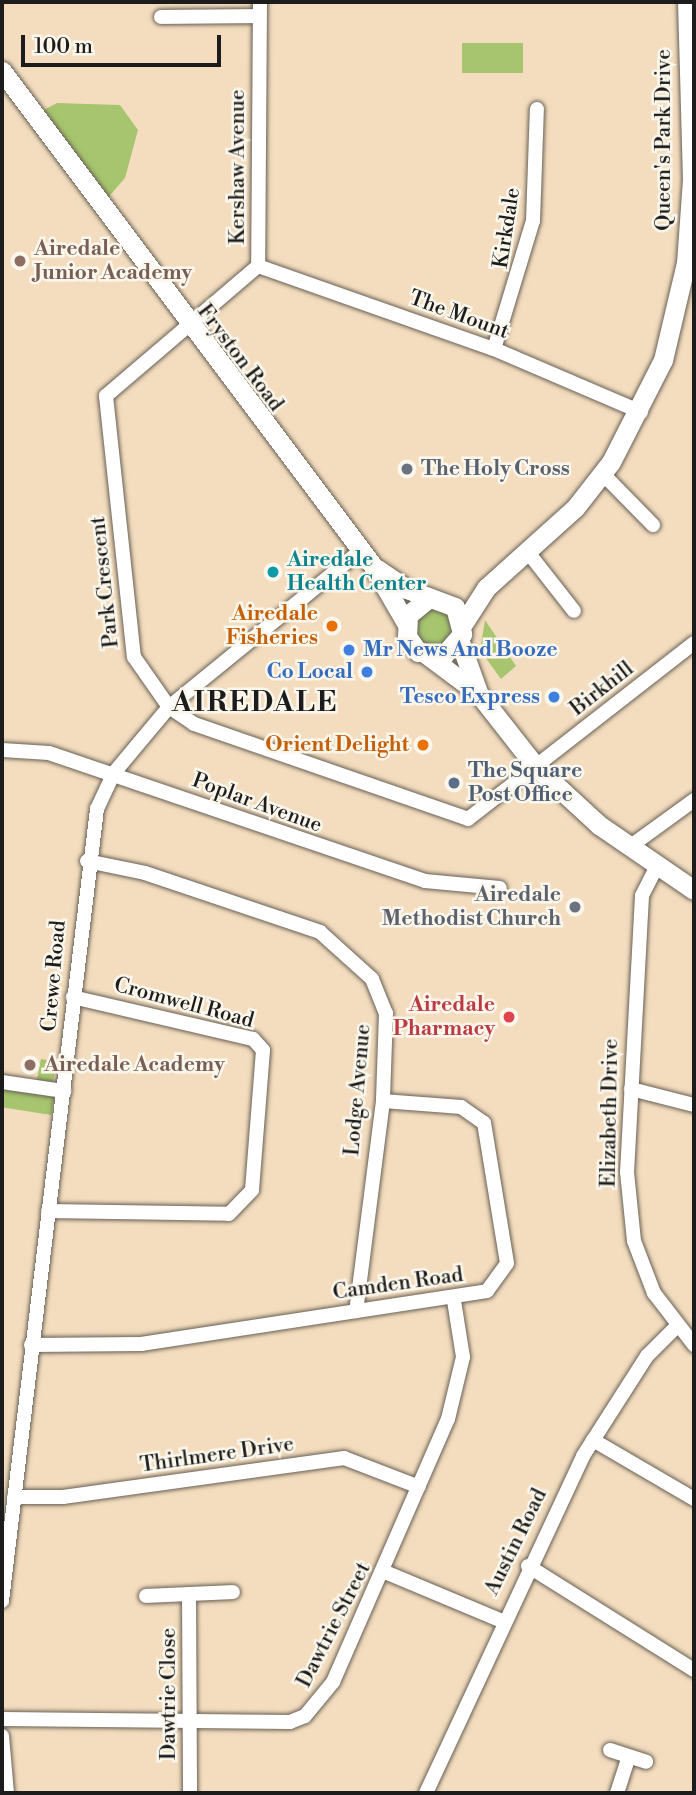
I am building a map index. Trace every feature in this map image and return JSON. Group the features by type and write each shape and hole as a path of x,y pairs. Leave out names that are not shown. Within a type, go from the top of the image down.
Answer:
{"street":[{"name":"Queen's Park Drive","path":"461,633 486,588 527,551 602,473 641,412 673,331 693,180 687,2"},
{"name":"Kershaw Avenue","path":"162,18 259,9 258,266 188,327"},
{"name":"Fryston Road","path":"2,71 188,327 373,566 405,623 411,645 478,694 536,767 628,848 694,890"},
{"name":"Kirkdale","path":"494,349 533,221 537,109"},
{"name":"The Mount","path":"258,266 494,349 641,412"},
{"name":"Park Crescent","path":"188,327 106,396 134,657 169,707 194,724 468,819 536,767"},
{"path":"602,473 653,525"},
{"name":"Crewe Road","path":"2,1601 31,1345 64,1091 87,861 97,809 113,774 169,707 360,551"},
{"path":"527,551 573,611"},
{"name":"Fryston Road","path":"373,566 438,600 461,633 478,694"},
{"name":"Queen's Park Drive","path":"438,600 486,588"},
{"path":"405,623 414,607 438,600"},
{"path":"427,655 444,654 461,633"},
{"name":"Birkhill","path":"536,767 694,643"},
{"name":"Poplar Avenue","path":"2,750 49,753 425,881 499,888"},
{"path":"628,848 694,800"},
{"name":"Lodge Avenue","path":"87,861 145,873 320,932 349,953 372,979 386,1013 383,1101 356,1311"},
{"name":"Elizabeth Drive","path":"656,868 642,896 626,1172 634,1241 675,1328 694,1345"},
{"name":"Cromwell Road","path":"48,1211 229,1214 252,1190 266,1067 263,1050 253,1039 73,997"},
{"path":"2,1082 64,1091"},
{"path":"631,1088 694,1105"},
{"name":"Camden Road","path":"31,1345 141,1344 356,1311 454,1301 487,1291 507,1263 484,1123 461,1107 383,1101"},
{"name":"Dawtrie Street","path":"2,1719 192,1722 305,1716 333,1682 385,1572 459,1385 463,1357 454,1301"},
{"name":"Austin Road","path":"426,1793 527,1566 593,1440 647,1356 675,1328"},
{"path":"593,1440 694,1499"},
{"name":"Thirlmere Drive","path":"14,1497 63,1497 344,1458 419,1488"},
{"path":"527,1566 694,1670"},
{"path":"385,1572 502,1622"},
{"path":"146,1596 233,1592"},
{"name":"Dawtrie Close","path":"189,1594 192,1722 190,1793"},
{"path":"2,1736 7,1793"},
{"path":"610,1750 646,1762"},
{"path":"617,1793 629,1757"}],"green space":[{"path":"462,43 523,43 523,73 462,73"},
{"path":"57,103 120,105 138,130 125,178 105,201 40,112"},
{"path":"434,607 447,613 453,626 447,639 434,645 421,639 415,626 421,613"},
{"path":"485,620 516,666 501,679 480,650"},
{"path":"41,1059 57,1062 53,1084 37,1081"},
{"path":"2,1087 54,1095 51,1115 2,1107"}],"place":[{"name":"Airedale Junior Academy","path":"20,261"},
{"name":"The Holy Cross","path":"407,469"},
{"name":"Airedale Health Center","path":"273,572"},
{"name":"Airedale Fisheries","path":"332,626"},
{"name":"Mr News And Booze","path":"349,650"},
{"name":"Co Local","path":"367,672"},
{"name":"Tesco Express","path":"554,697"},
{"name":"Orient Delight","path":"423,745"},
{"name":"The Square Post Office","path":"454,783"},
{"name":"Airedale Methodist Church","path":"575,907"},
{"name":"Airedale Pharmacy","path":"509,1017"},
{"name":"Airedale Academy","path":"30,1065"}],"district":[{"name":"AIREDALE","path":"255,703"}]}
